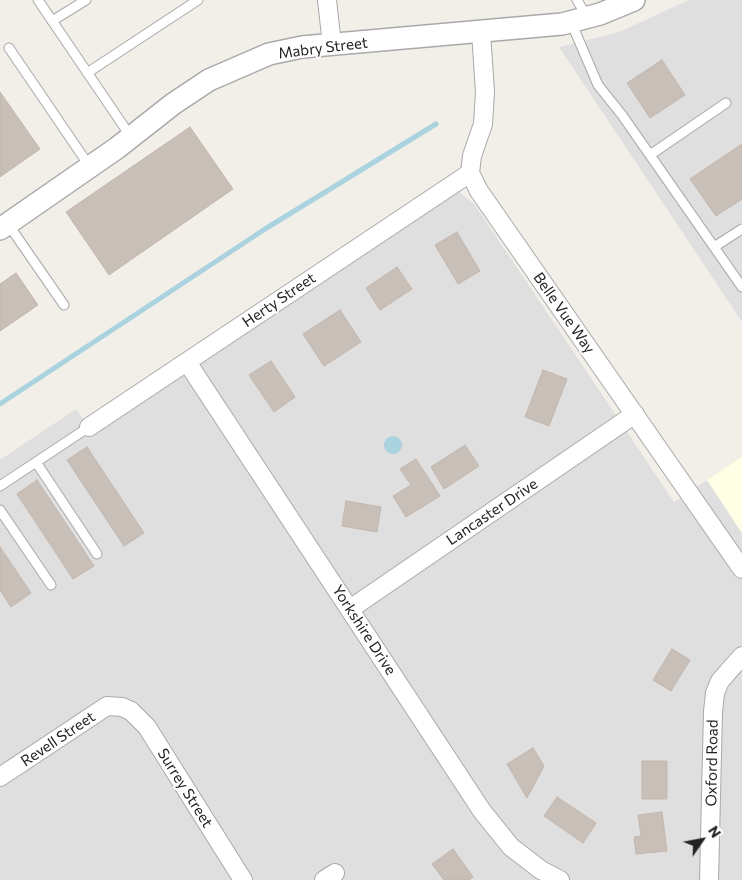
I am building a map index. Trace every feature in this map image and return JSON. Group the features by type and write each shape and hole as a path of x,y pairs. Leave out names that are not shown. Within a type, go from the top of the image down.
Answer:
{"street":[{"path":"326,0 332,45"},
{"name":"Mabry Street","path":"4,226 90,167 173,104 209,80 269,54 302,47 526,29 579,13 634,0"},
{"path":"470,174 472,156 483,124 486,92 481,32"},
{"name":"Herty Street","path":"89,427 470,174"},
{"name":"Belle Vue Way","path":"470,174 479,191 742,569"},
{"name":"Yorkshire Drive","path":"187,362 500,836 524,858 560,880"},
{"name":"Lancaster Drive","path":"350,609 635,414"},
{"name":"Oxford Road","path":"709,880 715,693 720,681 742,656"},
{"name":"Revell Street","path":"0,777 107,706 117,706"},
{"name":"Surrey Street","path":"117,706 131,711 147,727 243,880"}],"lane":[{"path":"38,0 131,137"},
{"path":"52,21 86,0"},
{"path":"88,73 198,0"},
{"path":"579,13 598,85 650,155 742,287"},
{"path":"9,48 90,167"},
{"path":"650,155 726,103"},
{"path":"4,226 64,305"},
{"path":"714,247 742,229"},
{"path":"0,486 89,427"},
{"path":"36,462 96,554"},
{"path":"0,510 51,585"}],"shaded area":[{"path":"689,0 742,0 742,322 559,47 619,32"},
{"path":"457,190 475,205 674,502 707,480 742,533 742,880 0,880 0,460 76,409 93,434"},
{"path":"742,457 742,533 707,480"}],"water":[{"path":"393,436 401,441 402,445 397,453 393,454 385,449 384,445 389,437"}],"building":[{"path":"662,60 685,95 650,118 627,83"},
{"path":"0,92 40,149 0,177"},
{"path":"190,127 233,189 109,275 66,212"},
{"path":"742,144 742,199 716,216 690,179"},
{"path":"457,232 480,271 458,284 435,245"},
{"path":"397,267 412,289 380,310 366,288"},
{"path":"16,273 38,305 0,331 0,284"},
{"path":"340,310 361,342 324,366 303,334"},
{"path":"271,361 295,397 274,412 249,375"},
{"path":"543,370 567,379 549,426 525,417"},
{"path":"465,445 479,466 444,489 431,467"},
{"path":"87,447 144,533 124,546 67,460"},
{"path":"416,459 440,496 406,517 393,496 411,485 400,469"},
{"path":"37,480 94,566 73,579 17,494"},
{"path":"346,501 381,507 377,532 342,526"},
{"path":"0,547 31,593 11,607 0,590"},
{"path":"672,649 690,660 671,691 653,680"},
{"path":"533,748 544,766 527,798 507,764"},
{"path":"642,761 667,761 667,799 642,799"},
{"path":"557,797 596,823 583,843 544,816"},
{"path":"662,812 667,851 636,854 634,837 641,836 638,815"},
{"path":"453,849 473,877 469,880 444,880 432,864"}],"waterway":[{"path":"0,404 265,229 436,124"}]}
